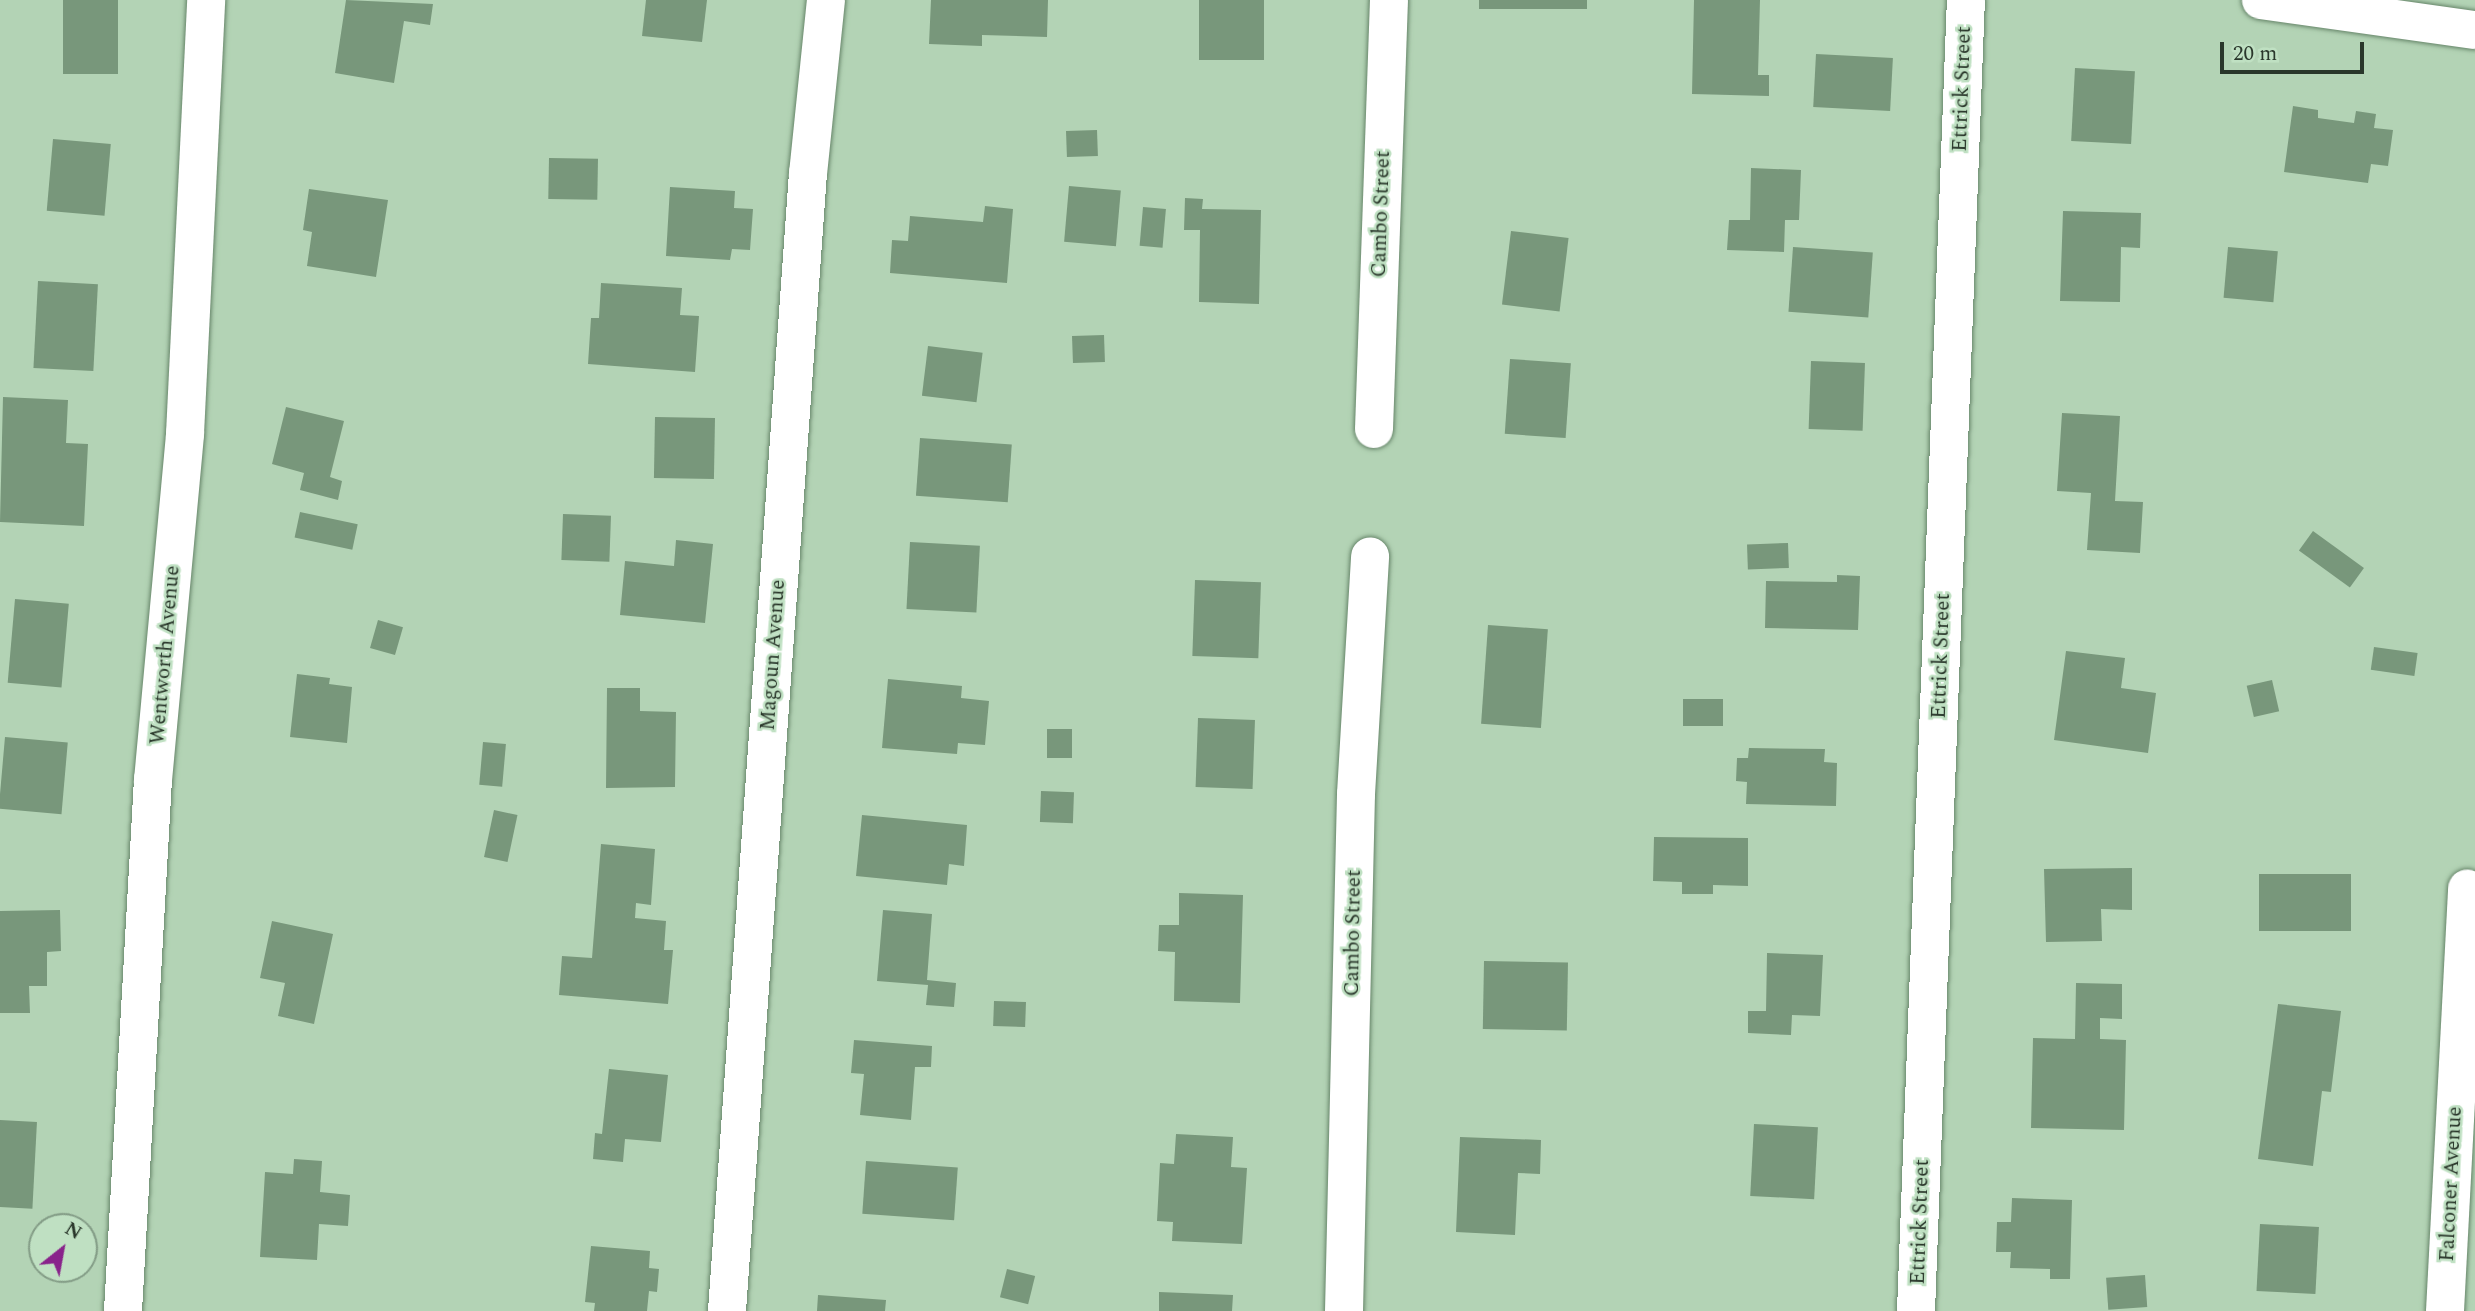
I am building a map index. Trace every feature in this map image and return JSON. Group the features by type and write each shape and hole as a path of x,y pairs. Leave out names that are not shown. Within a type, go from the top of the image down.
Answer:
{"street":[{"name":"Wentworth Avenue","path":"123,1311 153,780 186,434 206,0"},
{"name":"Magoun Avenue","path":"727,1311 808,174 826,0"},
{"name":"Cambo Street","path":"1374,429 1389,0"},
{"name":"Ettrick Street","path":"1916,1311 1966,0"},
{"path":"2261,0 2475,30"},
{"name":"Cambo Street","path":"1344,1311 1356,793 1370,556"},
{"name":"Falconer Avenue","path":"2445,1311 2467,889"}],"building":[{"path":"63,0 118,0 118,74 63,74"},
{"path":"346,0 433,4 430,25 404,21 394,83 335,73"},
{"path":"646,0 707,0 702,42 642,36"},
{"path":"931,0 1048,0 1047,37 982,35 982,46 929,44"},
{"path":"1199,0 1264,0 1264,60 1199,60"},
{"path":"1479,0 1587,0 1587,9 1479,9"},
{"path":"1694,0 1760,0 1758,75 1769,75 1769,96 1692,94"},
{"path":"1816,54 1893,58 1890,111 1813,107"},
{"path":"2075,68 2135,71 2131,144 2071,141"},
{"path":"2293,106 2318,110 2318,118 2354,123 2356,111 2376,114 2374,128 2393,130 2388,166 2371,164 2368,183 2284,172"},
{"path":"1097,130 1098,156 1067,157 1066,131"},
{"path":"53,139 111,144 105,216 47,211"},
{"path":"549,158 598,159 597,200 548,199"},
{"path":"1751,168 1801,170 1799,220 1785,220 1784,252 1727,250 1729,220 1750,220"},
{"path":"1069,186 1121,191 1116,246 1064,242"},
{"path":"670,187 735,191 734,208 753,209 750,250 732,249 730,260 666,256"},
{"path":"309,189 388,200 376,277 307,266 312,232 303,230"},
{"path":"1185,198 1203,199 1202,209 1261,210 1259,304 1199,302 1200,230 1184,230"},
{"path":"985,206 1013,209 1007,283 890,273 892,240 908,241 910,216 983,222"},
{"path":"1143,207 1166,209 1163,248 1140,246"},
{"path":"2063,211 2141,213 2140,248 2121,247 2120,302 2060,301"},
{"path":"1511,231 1569,238 1560,312 1502,304"},
{"path":"1793,247 1873,253 1868,317 1788,312"},
{"path":"2228,247 2278,251 2273,302 2224,298"},
{"path":"38,281 98,284 93,371 33,368"},
{"path":"601,283 682,288 680,315 699,316 695,372 588,364 591,318 599,318"},
{"path":"1104,335 1105,362 1073,363 1072,336"},
{"path":"928,346 983,353 976,402 922,396"},
{"path":"1510,359 1571,363 1566,438 1505,434"},
{"path":"1811,361 1865,363 1863,431 1809,429"},
{"path":"3,397 68,400 66,443 88,444 84,526 0,522"},
{"path":"286,407 344,421 330,477 342,481 338,500 300,490 304,473 272,464"},
{"path":"2062,413 2120,416 2115,501 2143,502 2140,553 2087,550 2091,493 2057,491"},
{"path":"655,417 715,418 714,479 654,478"},
{"path":"920,438 1012,444 1008,502 916,496"},
{"path":"300,512 358,524 352,550 295,537"},
{"path":"563,514 611,516 609,562 561,560"},
{"path":"2313,531 2364,568 2350,587 2299,550"},
{"path":"676,540 713,544 705,623 620,615 625,561 674,566"},
{"path":"910,542 980,546 976,613 906,609"},
{"path":"1788,543 1789,568 1748,569 1747,544"},
{"path":"1837,575 1860,576 1858,630 1765,628 1766,581 1837,582"},
{"path":"1195,580 1261,582 1258,658 1192,656"},
{"path":"15,599 69,604 61,687 8,683"},
{"path":"378,620 403,627 395,655 370,648"},
{"path":"1488,625 1548,629 1541,728 1481,724"},
{"path":"2374,647 2418,653 2414,676 2371,670"},
{"path":"2066,651 2125,658 2121,688 2156,693 2148,753 2054,740"},
{"path":"297,674 330,678 329,684 352,687 347,743 290,737"},
{"path":"888,679 962,686 961,698 989,701 985,745 958,743 957,754 882,748"},
{"path":"2272,680 2279,711 2254,717 2247,686"},
{"path":"607,688 640,688 640,711 676,712 675,787 606,788"},
{"path":"1683,699 1723,699 1723,726 1683,726"},
{"path":"1198,718 1255,720 1253,789 1196,787"},
{"path":"1047,729 1072,729 1072,758 1047,758"},
{"path":"5,737 68,742 61,814 0,809"},
{"path":"483,742 506,744 502,787 479,785"},
{"path":"1749,748 1825,749 1824,762 1837,763 1836,806 1746,804 1747,782 1736,781 1737,758 1748,758"},
{"path":"1041,791 1074,792 1073,823 1040,822"},
{"path":"494,810 517,815 507,862 484,857"},
{"path":"862,815 967,825 964,866 949,864 947,885 856,876"},
{"path":"1654,837 1748,838 1748,886 1713,885 1713,894 1682,894 1682,882 1653,881"},
{"path":"601,844 655,849 651,905 636,903 635,918 666,921 664,950 673,950 668,1004 559,995 562,956 592,958"},
{"path":"2132,868 2132,910 2101,909 2102,941 2046,942 2044,869"},
{"path":"2259,874 2351,874 2351,931 2259,931"},
{"path":"1179,893 1243,895 1240,1003 1174,1001 1175,952 1158,951 1159,925 1179,925"},
{"path":"60,910 61,951 47,952 47,986 29,986 30,1013 0,1013 0,911"},
{"path":"883,910 932,914 927,980 956,983 954,1007 926,1005 928,985 877,981"},
{"path":"272,921 333,934 314,1024 278,1016 285,983 260,978"},
{"path":"1767,953 1823,955 1820,1016 1792,1015 1791,1035 1748,1033 1748,1011 1766,1011"},
{"path":"1484,961 1568,962 1567,1030 1483,1029"},
{"path":"2076,983 2122,984 2122,1019 2100,1018 2100,1039 2126,1040 2124,1130 2031,1128 2033,1038 2075,1039"},
{"path":"994,1001 1026,1002 1025,1027 993,1026"},
{"path":"2278,1004 2341,1011 2331,1092 2322,1091 2313,1166 2258,1159"},
{"path":"854,1040 932,1046 931,1067 915,1067 911,1120 860,1115 864,1074 851,1073"},
{"path":"609,1069 668,1075 661,1142 625,1139 623,1162 593,1159 595,1133 602,1134"},
{"path":"0,1120 37,1122 32,1209 0,1207"},
{"path":"1754,1124 1818,1127 1814,1199 1750,1196"},
{"path":"1176,1134 1233,1137 1231,1167 1247,1168 1242,1244 1172,1241 1173,1222 1157,1221 1160,1163 1174,1164"},
{"path":"1460,1137 1541,1140 1540,1174 1518,1173 1515,1235 1456,1232"},
{"path":"294,1159 322,1161 320,1192 350,1195 348,1226 319,1224 317,1260 260,1257 265,1172 293,1174"},
{"path":"866,1161 958,1167 954,1220 862,1214"},
{"path":"2012,1198 2072,1200 2070,1279 2050,1279 2050,1269 2010,1268 2011,1252 1996,1252 1997,1222 2011,1222"},
{"path":"2260,1224 2319,1227 2315,1294 2256,1291"},
{"path":"591,1246 650,1251 649,1268 659,1269 657,1292 649,1291 647,1311 594,1311 595,1303 585,1302"},
{"path":"1007,1269 1035,1276 1028,1304 1000,1297"},
{"path":"2145,1275 2147,1307 2108,1310 2106,1278"},
{"path":"1159,1292 1233,1295 1232,1311 1159,1311"},
{"path":"818,1295 886,1300 885,1311 817,1311"}]}
